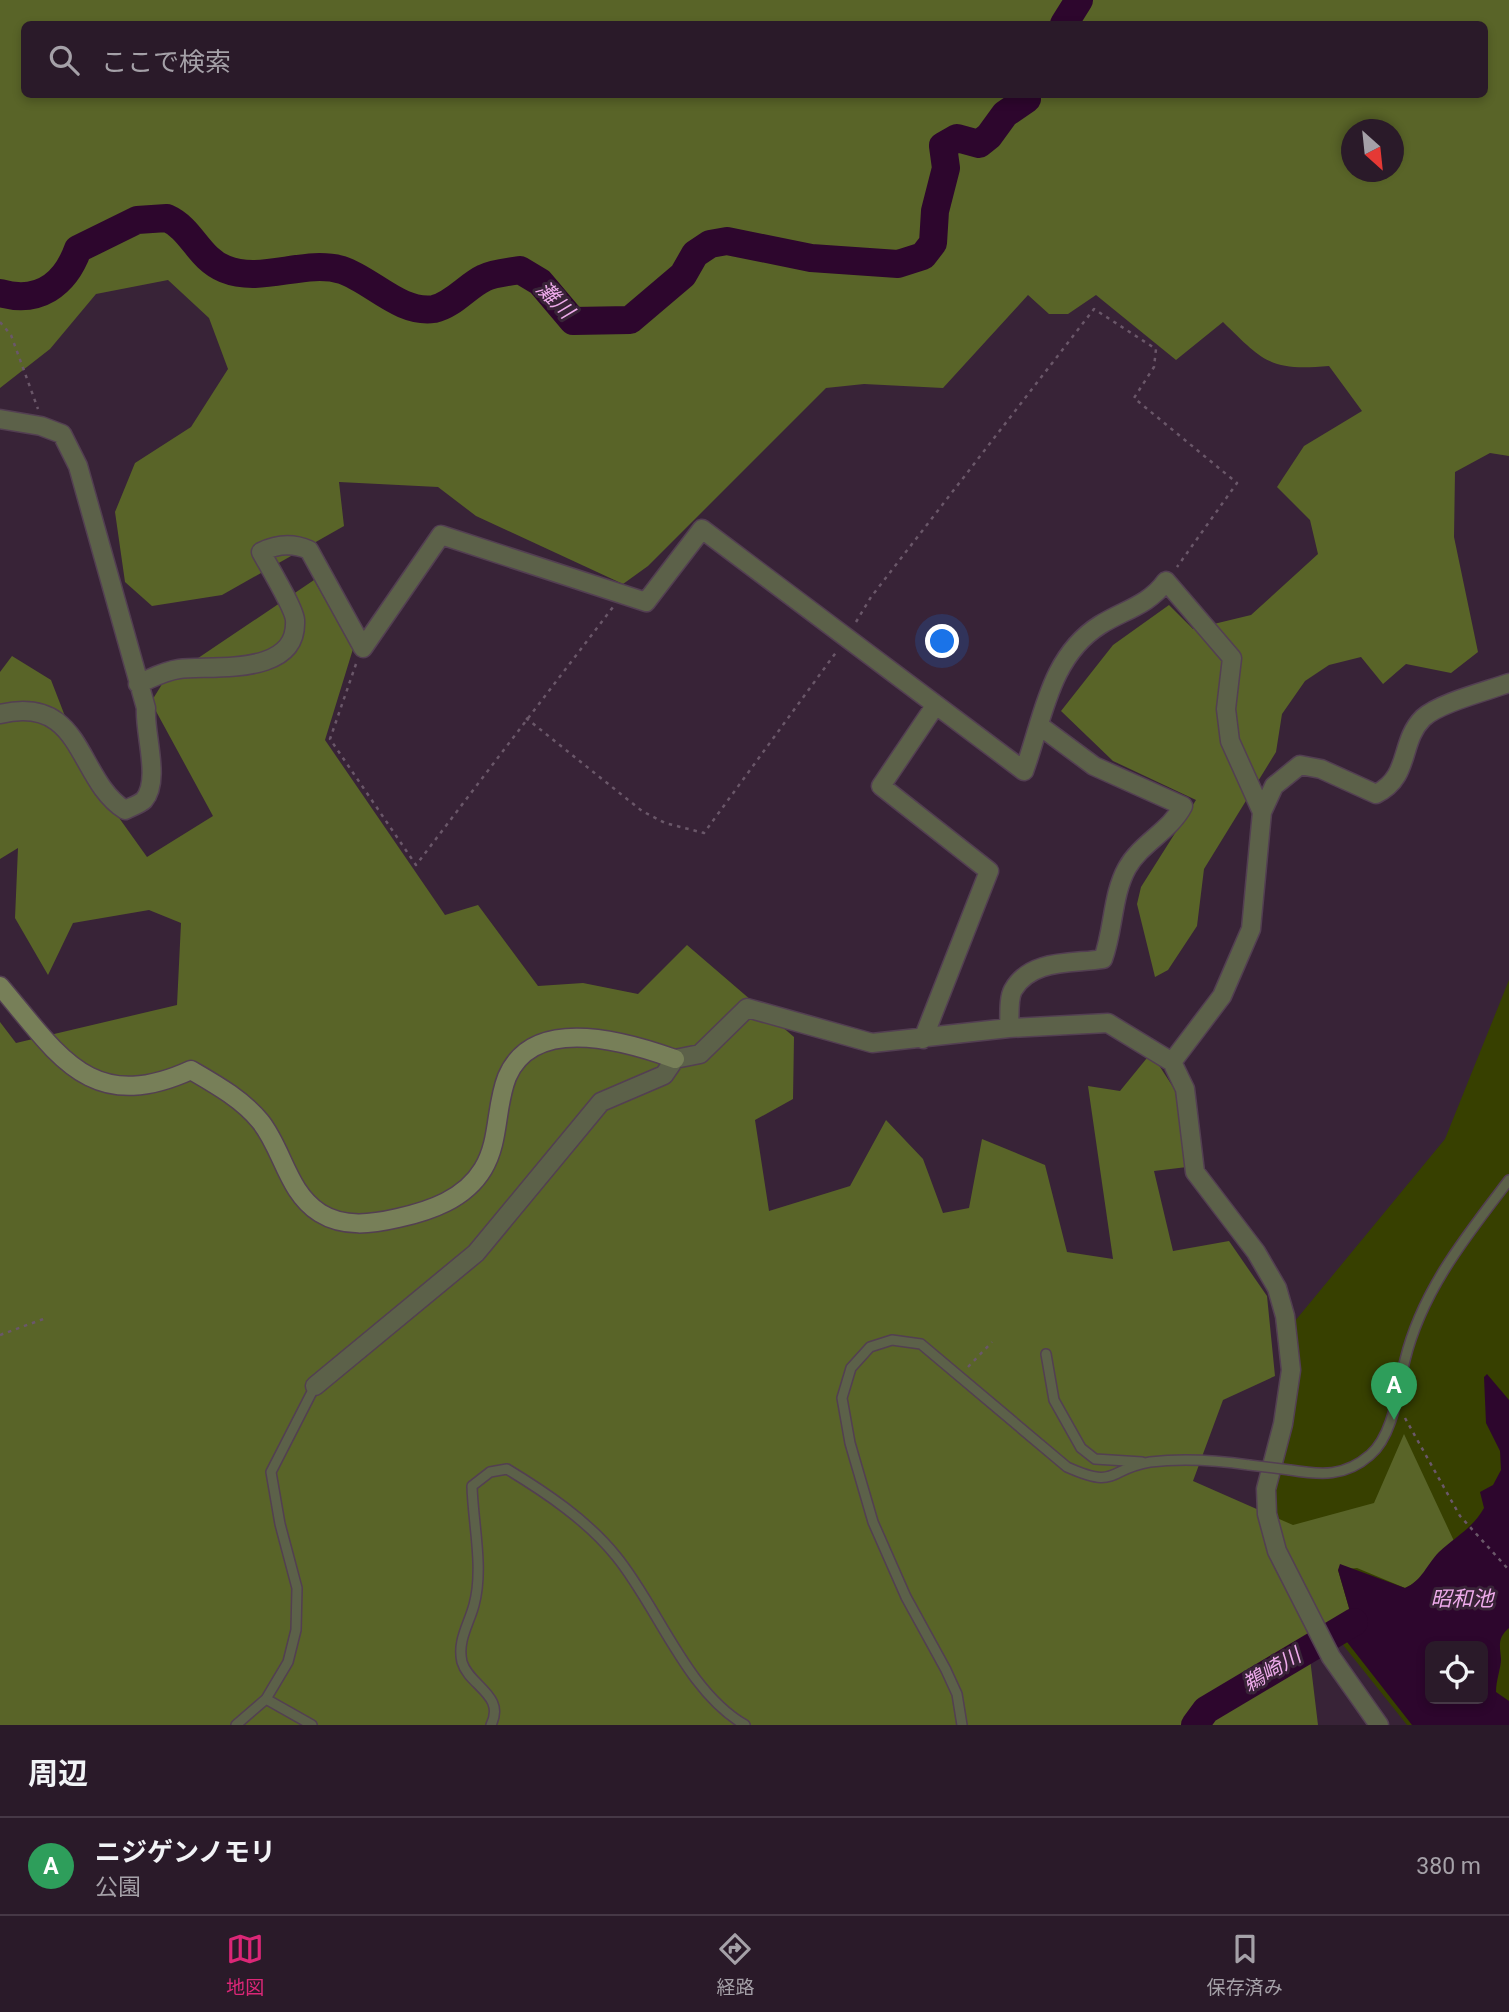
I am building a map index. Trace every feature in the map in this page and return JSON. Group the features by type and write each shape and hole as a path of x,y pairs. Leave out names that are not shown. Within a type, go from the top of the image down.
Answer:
{"street":[{"path":"0,419 41,426 62,433 78,466 146,708 151,785 144,801 125,810 109,800 88,760 71,736 43,712 15,710 0,714"},
{"path":"138,684 180,669 258,665 280,654 292,635 295,619 261,552 274,545 299,546 309,550 363,648 441,534 622,597 646,602 702,529 845,640 1024,771 1040,726 1052,679 1065,660 1098,626 1155,597 1166,581 1232,658 1226,709 1230,741 1262,812"},
{"path":"1172,1062 1222,996 1251,929 1262,812 1274,786 1300,765 1321,769 1376,794 1389,788 1399,773 1410,740 1424,718 1509,683"},
{"path":"923,1039 989,871 881,786 935,706"},
{"path":"1009,1028 1012,991 1024,978 1047,965 1103,958 1109,942 1119,886 1126,869 1135,855 1177,817 1183,806 1094,766 1040,726"},
{"path":"0,986 51,1049 83,1075 110,1084 136,1086 162,1083 191,1070 216,1085 260,1120 301,1195 320,1213 344,1223 379,1221 416,1214 442,1205 465,1191 482,1171 493,1147 508,1076 518,1060 540,1044 561,1038 604,1040 639,1046 675,1059 700,1054 747,1008 873,1043 1009,1028 1108,1023 1172,1062 1185,1089 1195,1172 1256,1252 1277,1287 1285,1316 1291,1370 1283,1424 1266,1489 1267,1514 1277,1551 1314,1627 1331,1657 1379,1725"},
{"path":"315,1386 476,1253 601,1102 664,1075 675,1059"}],"lane":[{"path":"1046,1354 1054,1400 1081,1448 1095,1460 1147,1463 1208,1459 1326,1476 1349,1468 1372,1454 1385,1434 1406,1355 1446,1264 1509,1180"},
{"path":"962,1725 957,1694 906,1597 873,1522 850,1443 842,1398 851,1368 870,1348 892,1340 921,1344 1067,1466 1094,1479 1112,1477 1147,1463"},
{"path":"236,1725 267,1699 288,1662 296,1630 297,1598 271,1472 315,1386"},
{"path":"491,1725 496,1716 493,1700 463,1665 460,1645 475,1603 478,1575 472,1486 489,1472 507,1469 576,1518 615,1554 697,1679 728,1715 744,1725"},
{"path":"267,1699 312,1725"}],"path":[{"path":"526,718 642,811 664,822 705,833 845,640 871,597 1094,309 1156,349 1154,367 1134,398 1237,483 1166,581"},
{"path":"0,322 11,335 25,370 41,426"},
{"path":"363,648 330,738 416,865 526,718 622,597"},
{"path":"0,1335 46,1318"},
{"path":"960,1376 992,1342"},
{"path":"1395,1400 1460,1516 1509,1570"}],"green space":[{"path":"0,0 1509,0 1509,456 1490,453 1455,472 1454,537 1478,652 1451,673 1406,664 1383,684 1361,657 1329,665 1305,681 1282,714 1276,752 1204,869 1197,926 1168,970 1155,977 1137,904 1141,887 1196,800 1113,761 1061,711 1113,645 1169,605 1193,629 1251,615 1318,554 1310,520 1277,487 1304,446 1362,411 1329,366 1293,367 1269,361 1223,322 1176,360 1096,295 1068,314 1049,314 1028,295 943,388 864,384 826,388 648,566 623,584 476,516 438,487 339,482 344,526 222,595 152,606 125,582 115,512 135,463 191,427 228,369 209,318 168,280 96,294 50,349 0,388"},
{"path":"314,580 353,649 325,740 445,915 478,905 538,986 583,983 638,994 687,945 794,1037 793,1099 755,1120 769,1211 850,1186 886,1120 923,1159 943,1213 969,1208 982,1139 1045,1165 1067,1252 1113,1259 1088,1086 1120,1091 1151,1053 1175,1090 1187,1167 1154,1171 1173,1251 1229,1241 1267,1296 1275,1376 1223,1400 1193,1481 1293,1525 1374,1503 1404,1434 1454,1541 1418,1579 1405,1588 1357,1568 1338,1570 1349,1608 1348,1621 1308,1642 1318,1725 0,1725 0,1022 16,1043 177,1005 181,923 149,910 73,923 48,975 15,918 18,848 0,859 0,672 12,656 51,680 87,773 147,857 213,816 151,702 164,681"},
{"path":"1509,980 1509,1725 1407,1725 1316,1611 1267,1514 1290,1327 1445,1139"}],"water":[{"name":"昭和池","path":"1487,1374 1509,1400 1509,1628 1500,1642 1501,1663 1496,1692 1509,1701 1509,1725 1412,1725 1347,1642 1343,1626 1348,1621 1349,1608 1338,1570 1340,1564 1405,1588 1416,1581 1439,1552 1480,1515 1484,1508 1480,1492 1493,1485 1501,1470 1500,1451 1486,1423 1484,1377"}],"waterway":[{"name":"灘川","path":"1066,21 1079,0"},
{"name":"灘川","path":"0,293 26,296 48,289 66,273 78,249 137,220 167,218 183,229 208,258 225,269 239,273 328,267 353,275 410,306 434,309 454,300 488,276 520,270 540,282 573,321 630,320 683,275 695,254 710,244 727,241 811,258 898,264 923,256 933,243 935,211 946,168 943,146 957,138 979,144 989,136 1005,114 1027,98"},
{"name":"鵜崎川","path":"1195,1725 1206,1710 1354,1622"}],"place":[{"name":"ニジゲンノモリ","path":"1394,1420"}]}
